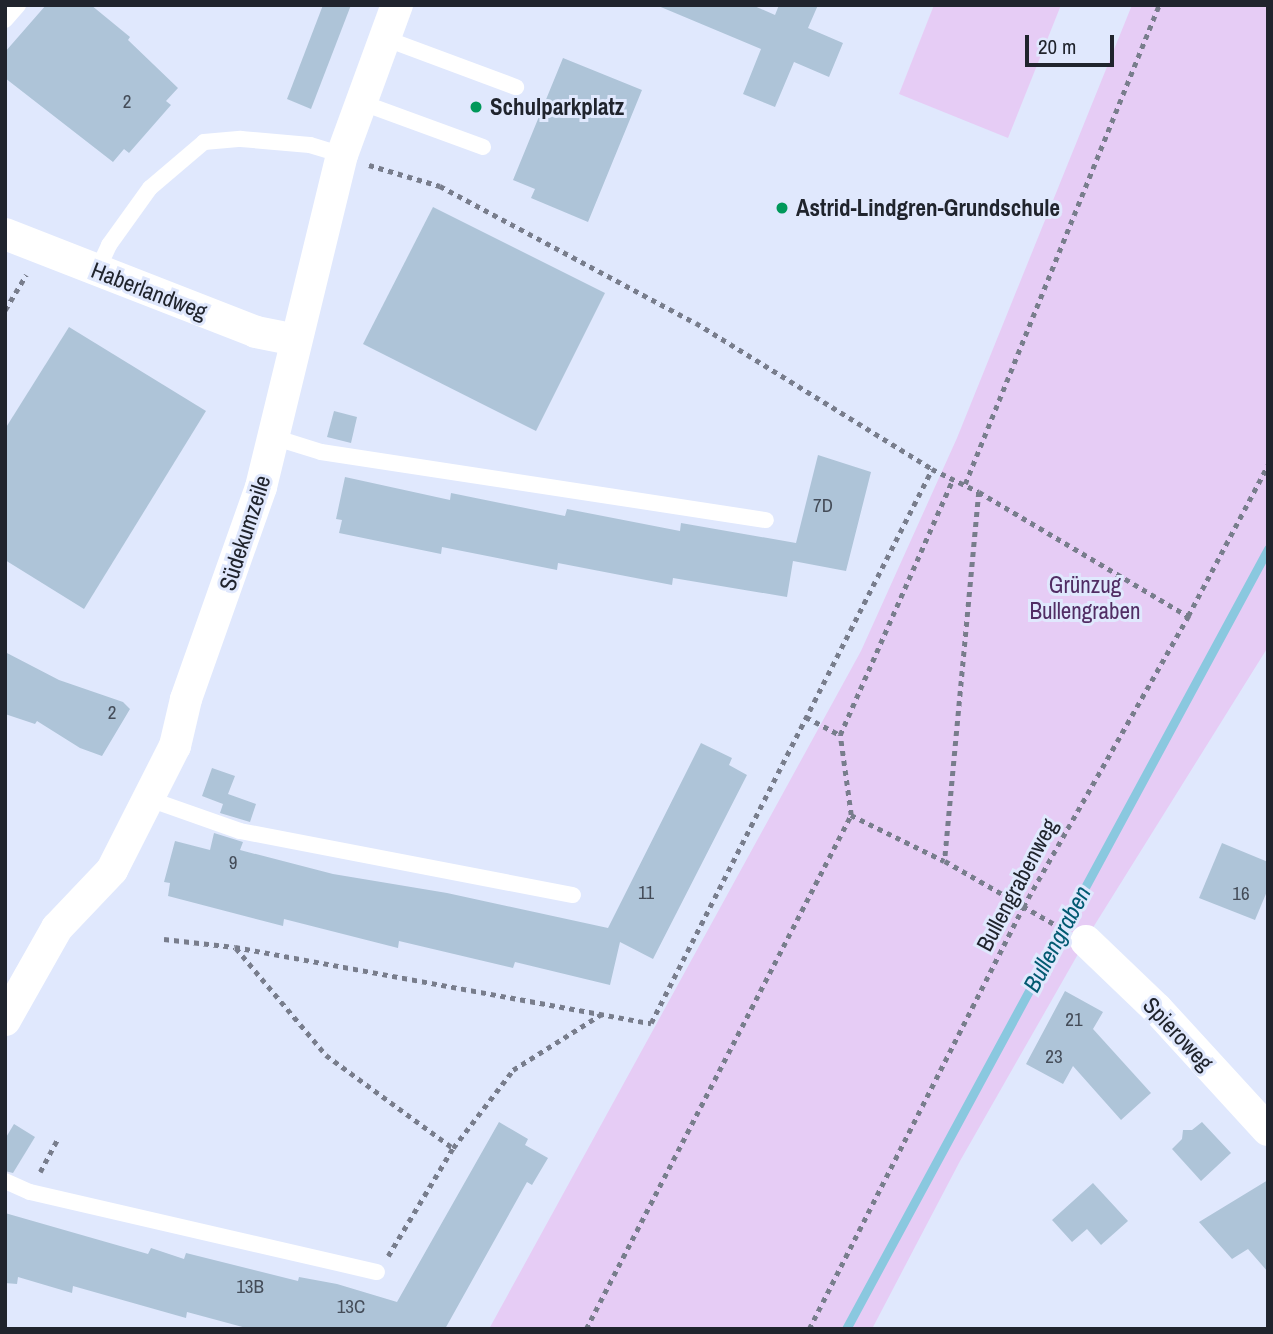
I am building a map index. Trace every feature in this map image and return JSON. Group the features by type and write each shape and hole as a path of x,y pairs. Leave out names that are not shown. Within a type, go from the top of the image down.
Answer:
{"street":[{"name":"Südekumzeile","path":"5,1020 57,928 112,870 175,746 186,699 244,541 274,436 342,155 397,5"},
{"name":"Haberlandweg","path":"5,234 257,332 296,340"},
{"name":"Spieroweg","path":"1086,941 1157,1009 1268,1130"}],"lane":[{"path":"5,20 18,5"},
{"path":"384,38 516,88"},
{"path":"360,103 483,147"},
{"path":"97,271 109,245 150,188 204,142 241,139 310,145 342,155"},
{"path":"274,436 321,452 766,520"},
{"path":"149,799 240,831 573,895"},
{"path":"5,1181 30,1192 377,1272"}],"path":[{"path":"965,484 1159,5"},
{"path":"342,155 453,192 696,323 932,469 979,492 1188,616"},
{"path":"5,310 42,250"},
{"name":"Bullengrabenweg","path":"809,1329 1023,907 1188,616 1268,465"},
{"path":"164,939 235,947 651,1023 932,469"},
{"path":"586,1329 851,815 840,735 953,479"},
{"path":"945,861 979,492"},
{"path":"806,718 840,735"},
{"path":"851,815 945,861 1086,941"},
{"path":"235,947 326,1055 453,1148"},
{"path":"377,1272 453,1148 513,1070 604,1013"},
{"path":"30,1192 58,1138"}],"green space":[{"path":"934,5 1061,5 1008,138 899,94"},
{"name":"Grünzug Bullengraben","path":"1132,5 1268,5 1268,647 1094,926 960,1161 872,1329 489,1329 861,651 957,438"}],"building":[{"path":"46,5 91,5 130,37 128,40 178,88 166,101 171,105 129,153 124,149 113,162 5,78 5,52"},
{"path":"323,5 351,5 311,109 287,99"},
{"path":"656,5 752,5 775,15 779,5 818,5 808,28 843,43 829,77 794,62 775,107 743,94 761,49"},
{"path":"563,58 642,90 588,222 531,198 535,189 513,180"},
{"path":"433,207 605,293 536,431 363,344"},
{"path":"69,327 206,411 84,609 5,560 5,429"},
{"path":"334,411 357,417 351,443 327,437"},
{"path":"818,455 871,472 846,571 793,561 787,597 673,578 672,585 558,563 557,570 442,547 441,554 339,533 342,520 336,519 345,477 450,500 451,493 565,516 567,509 680,531 681,523 796,543"},
{"path":"5,652 59,680 123,702 130,709 102,756 80,748 37,721 35,724 5,714"},
{"path":"701,743 732,758 729,765 747,775 653,959 620,942 610,985 515,962 513,968 399,941 398,948 284,919 283,926 168,896 170,883 164,882 175,841 210,850 214,833 243,842 240,850 333,874 447,893 608,928"},
{"path":"212,768 235,776 228,794 256,804 250,822 220,813 223,804 202,796"},
{"path":"1222,843 1268,862 1268,889 1255,920 1199,898"},
{"path":"1065,991 1103,1012 1093,1029 1151,1093 1121,1120 1073,1066 1063,1084 1026,1064"},
{"path":"499,1122 528,1139 525,1145 548,1158 532,1185 527,1182 445,1329 250,1329 187,1312 186,1318 73,1286 72,1293 18,1277 17,1284 5,1283 5,1213 148,1254 151,1248 184,1259 186,1253 298,1281 299,1277 337,1284 397,1302"},
{"path":"1202,1122 1231,1153 1201,1181 1172,1149 1182,1139 1183,1130 1192,1130"},
{"path":"14,1124 35,1137 13,1173 5,1171 5,1139"},
{"path":"1268,1180 1268,1272 1248,1249 1232,1259 1199,1222"},
{"path":"1093,1183 1128,1221 1101,1245 1087,1229 1072,1242 1052,1220"}],"waterway":[{"name":"Bullengraben","path":"846,1329 1268,549"}],"place":[{"name":"Schulparkplatz","path":"476,107"},
{"name":"Astrid-Lindgren-Grundschule","path":"782,208"}]}
